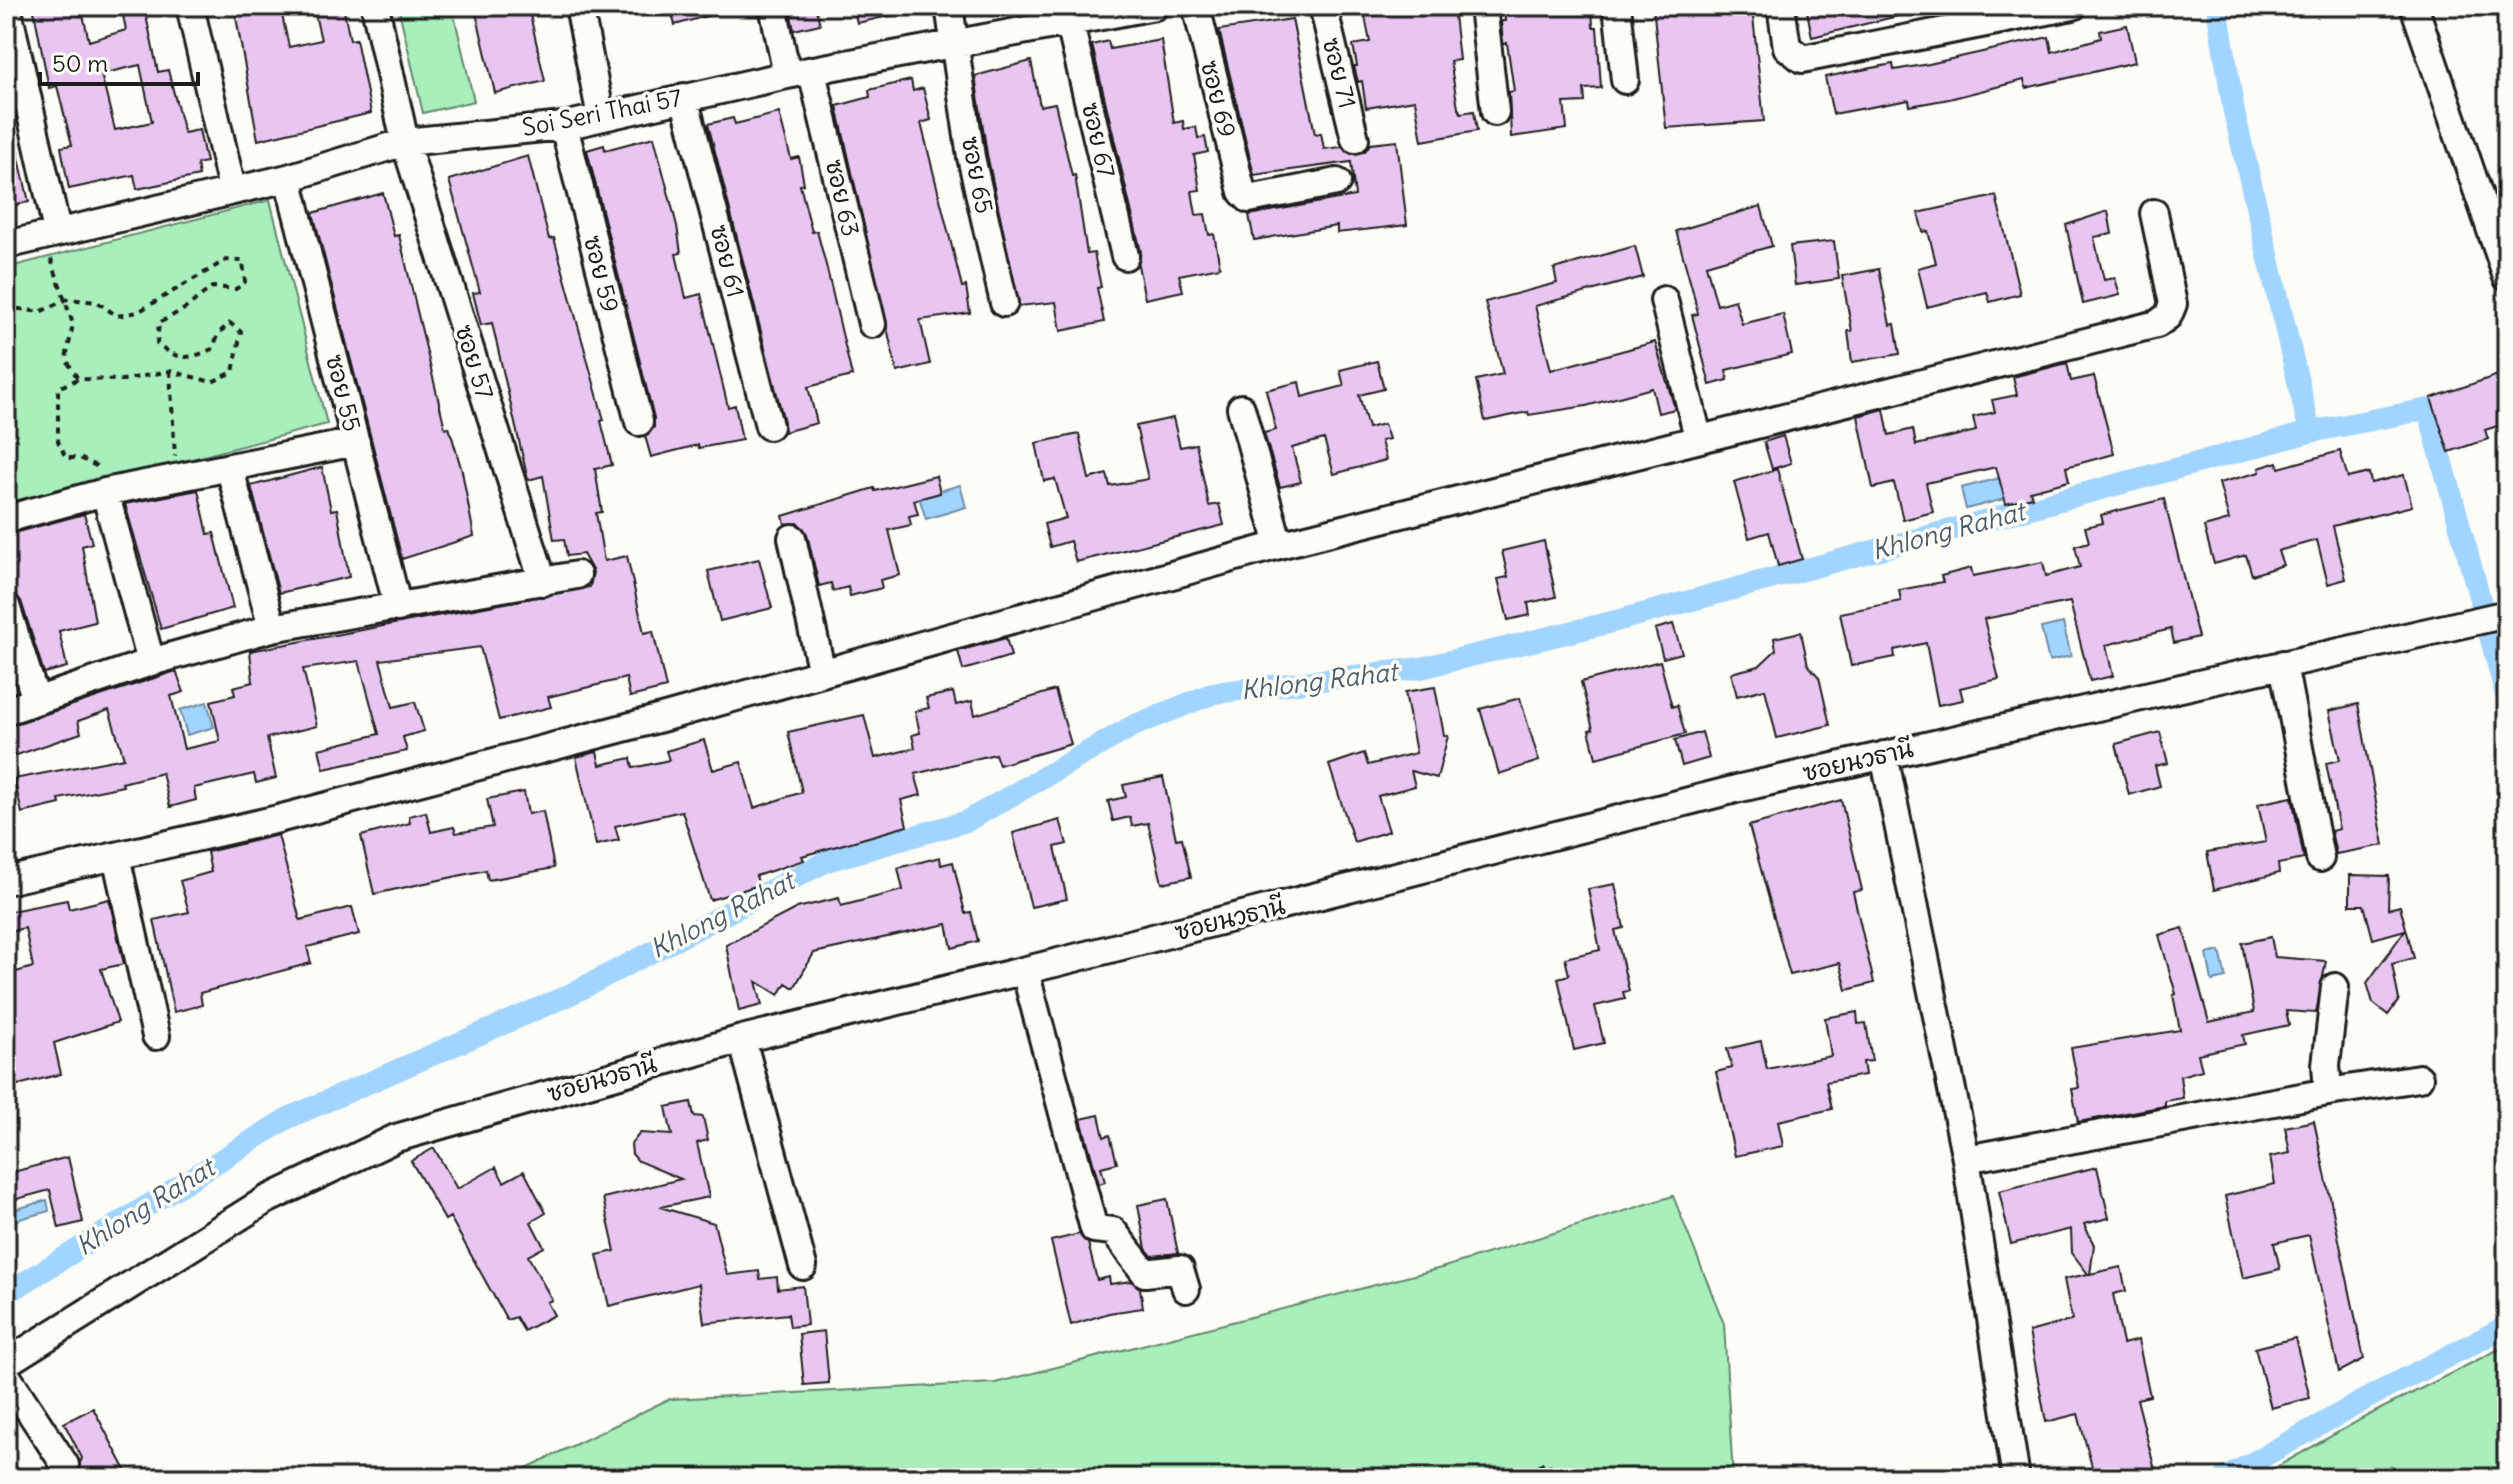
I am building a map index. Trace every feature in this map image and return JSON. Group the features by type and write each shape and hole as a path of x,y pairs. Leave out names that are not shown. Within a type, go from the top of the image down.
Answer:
{"street":[{"path":"7,6 47,234"},
{"path":"190,6 232,189"},
{"name":"ซอย 57","path":"375,6 405,142 543,582"},
{"path":"579,6 601,117"},
{"name":"ซอย 63","path":"773,6 800,73 872,324"},
{"name":"ซอย 65","path":"949,6 971,157 1004,303"},
{"name":"ซอย 69","path":"1196,6 1242,192 1249,199 1337,182"},
{"name":"ซอย 71","path":"1323,6 1355,139"},
{"path":"1483,6 1495,112"},
{"path":"1617,6 1625,80"},
{"path":"1781,6 1787,47 1802,59 2073,6"},
{"path":"2414,6 2507,277"},
{"name":"Soi Seri Thai 57","path":"6,245 288,178 405,142 564,126 800,73 957,46 1141,8"},
{"name":"ซอย 67","path":"1070,24 1125,256"},
{"name":"ซอย 61","path":"684,97 769,426"},
{"name":"ซอย 59","path":"564,126 639,422"},
{"name":"ซอย 55","path":"288,178 398,608"},
{"path":"6,881 278,819 822,673 1279,545 1698,437 2157,324 2168,316 2173,304 2154,213"},
{"path":"1664,300 1698,437"},
{"path":"1241,408 1279,545"},
{"path":"6,519 110,491 356,442"},
{"path":"230,469 272,628"},
{"path":"110,491 151,662"},
{"path":"792,538 822,673"},
{"path":"6,711 151,662 272,628 577,575"},
{"path":"6,606 36,700"},
{"name":"ซอยนวธานี","path":"6,1363 266,1200 396,1138 742,1039 1025,971 1736,789 2495,617"},
{"path":"2283,664 2320,858"},
{"path":"1884,755 1966,1159 2016,1478"},
{"path":"116,856 156,1036"},
{"path":"1025,971 1094,1229 1113,1231 1145,1273 1180,1269 1186,1289"},
{"path":"2328,1092 2326,1065 2335,987"},
{"path":"742,1039 803,1266"},
{"path":"1966,1159 2419,1078"},
{"path":"6,1375 65,1465"}],"path":[{"path":"47,234 73,324 66,359 78,379"},
{"path":"6,307 40,312 67,299 97,302 117,316 138,312 226,260 243,261 245,282 236,289 212,287 186,308 159,323 157,343 174,357 191,359 212,349 219,333 230,323 241,332 233,372 212,382 170,371 123,380 78,379 58,388 58,441 66,458 80,458 101,469 110,491"},
{"path":"170,371 176,478"},
{"path":"1518,1478 1545,1462 1560,1478"},
{"path":"535,1477 557,1478"}],"green space":[{"path":"398,6 452,6 474,101 423,113"},
{"path":"270,200 327,424 6,507 6,268"},
{"path":"1673,1196 1724,1324 1733,1478 506,1478 669,1399 995,1383 1441,1268"},
{"path":"2507,1345 2507,1478 2257,1478 2367,1416"}],"water":[{"path":"2007,476 2012,497 1966,509 1961,488"},
{"path":"960,485 966,507 926,519 919,497"},
{"path":"2063,623 2071,656 2049,661 2041,628"},
{"path":"207,702 214,727 187,735 180,710"},
{"path":"2220,951 2226,978 2212,981 2207,954"},
{"path":"47,1200 49,1211 12,1221 10,1211"}],"building":[{"path":"33,6 81,6 89,41 126,30 121,6 144,6 158,72 168,70 184,133 199,130 206,162 197,164 199,176 137,189 134,175 69,189 61,147 72,145 57,86 49,88","holes":["140,65 152,122 115,130 101,74"]},
{"path":"234,6 280,6 289,47 321,40 313,6 343,6 350,40 356,39 371,113 258,140"},
{"path":"484,6 528,6 545,81 495,93 476,13 485,11"},
{"path":"670,6 724,6 724,11 675,25"},
{"path":"789,6 815,6 820,24 794,30"},
{"path":"853,6 902,6 903,13 857,23"},
{"path":"1363,6 1453,6 1459,60 1450,61 1458,108 1461,113 1474,111 1477,131 1422,141 1415,100 1366,108 1362,81 1358,82 1354,66 1357,66 1353,45 1370,42"},
{"path":"1504,6 1592,6 1593,27 1597,27 1601,88 1584,89 1585,102 1564,103 1567,129 1511,137 1509,92 1514,91 1507,43 1503,44 1501,21 1505,21"},
{"path":"1653,6 1685,6 1686,12 1752,7 1764,121 1666,128"},
{"path":"1806,6 1910,6 1910,13 1812,37"},
{"path":"1292,19 1315,134 1321,133 1324,149 1342,147 1351,154 1365,151 1370,144 1397,141 1407,225 1337,233 1337,226 1254,240 1249,215 1355,196 1351,162 1254,175 1219,30"},
{"path":"2127,25 2135,62 2026,88 2024,80 1910,106 1909,100 1833,114 1825,77 1893,64 1894,70 1929,64 2049,37 2052,52 2101,38 2100,31"},
{"path":"1161,40 1174,123 1183,121 1184,129 1196,127 1198,138 1205,137 1208,152 1194,155 1200,190 1192,191 1196,215 1205,214 1209,235 1214,234 1220,267 1179,275 1183,291 1145,299 1138,265 1141,252 1092,45 1108,41 1110,49"},
{"path":"1031,61 1040,106 1055,103 1072,176 1075,175 1087,254 1094,253 1101,287 1097,288 1104,322 1061,331 1056,302 1019,306 987,154 975,76"},
{"path":"911,80 913,91 923,88 931,120 921,123 962,287 966,286 970,313 920,320 930,364 897,372 837,106 870,97 869,90"},
{"path":"779,113 791,159 799,157 804,184 800,185 812,232 817,231 852,376 808,387 817,423 784,432 708,124 733,118 735,124"},
{"path":"6,132 13,132 29,202 6,207"},
{"path":"654,137 677,226 681,253 676,254 686,298 701,294 728,407 735,405 742,440 699,448 698,445 651,457 645,436 654,427 654,418 587,150 604,145 605,150"},
{"path":"528,156 549,239 554,238 604,420 601,421 612,465 595,469 602,512 596,513 604,561 627,556 644,633 653,631 666,688 630,697 626,678 548,697 551,707 499,720 480,647 380,660 393,707 415,702 424,731 403,737 407,751 324,769 319,749 379,734 359,661 303,669 317,726 267,738 276,778 256,783 254,774 194,788 196,800 170,807 162,773 122,783 123,786 59,799 60,804 22,813 14,779 124,758 109,710 78,721 81,733 14,756 6,727 176,671 184,692 171,696 184,749 220,741 211,701 235,695 233,687 253,682 250,651 590,587 593,572 583,554 567,556 564,539 554,540 543,476 528,480 492,323 481,325 473,293 480,292 449,180"},
{"path":"383,193 394,236 399,235 445,428 449,427 462,471 474,536 402,559 313,213"},
{"path":"1996,196 2020,294 1990,302 1987,292 1927,307 1918,268 1936,263 1928,231 1923,232 1918,213"},
{"path":"1761,206 1772,246 1706,265 1717,305 1735,300 1742,324 1783,314 1792,354 1726,370 1728,380 1710,385 1692,315 1698,314 1676,231"},
{"path":"2108,211 2112,234 2094,237 2104,280 2115,278 2120,295 2083,304 2066,225"},
{"path":"1834,241 1839,279 1795,285 1790,246"},
{"path":"1635,246 1643,277 1535,306 1551,370 1655,342 1675,409 1658,413 1652,388 1586,406 1529,415 1528,412 1485,421 1476,380 1503,374 1485,302 1557,283 1554,269"},
{"path":"1879,269 1890,325 1895,324 1900,354 1852,362 1848,331 1852,331 1842,276"},
{"path":"1377,361 1384,389 1359,395 1368,428 1384,424 1389,439 1381,441 1386,460 1334,474 1324,439 1292,448 1301,482 1280,487 1264,433 1276,430 1266,390 1299,382 1302,397 1344,386 1340,370"},
{"path":"2067,363 2071,381 2094,376 2114,454 2066,467 2069,481 2030,491 2032,497 2006,504 1996,467 1926,483 1933,512 1903,520 1894,483 1873,488 1858,416 1884,409 1889,435 1913,429 1916,445 1976,431 1973,417 1995,412 1992,400 2017,395 2013,377"},
{"path":"2507,372 2507,423 2485,430 2488,439 2449,452 2431,398"},
{"path":"1173,418 1180,447 1196,444 1209,506 1219,504 1224,525 1076,562 1070,541 1050,547 1044,524 1066,518 1055,479 1044,481 1036,443 1079,434 1089,479 1107,474 1110,486 1148,479 1136,426"},
{"path":"1783,436 1791,463 1772,469 1764,442"},
{"path":"2340,451 2348,478 2369,473 2371,483 2404,475 2412,506 2333,526 2346,579 2328,584 2317,540 2278,551 2283,565 2252,575 2246,555 2214,564 2204,527 2229,520 2219,483 2260,472 2259,468 2278,462 2279,468"},
{"path":"322,467 331,510 337,509 349,577 279,593 251,486"},
{"path":"1777,469 1802,559 1778,566 1769,532 1749,538 1734,482"},
{"path":"936,476 940,493 914,500 918,514 909,516 911,525 889,530 900,575 880,580 882,588 850,596 848,587 833,591 831,583 819,586 807,534 798,523 785,524 783,516 874,488 875,491"},
{"path":"198,490 208,534 214,533 233,608 161,629 125,504"},
{"path":"2164,499 2198,637 2174,643 2171,629 2106,645 2113,676 2090,681 2070,602 1984,619 1999,679 1960,688 1963,700 1938,705 1926,643 1894,650 1895,657 1851,666 1840,613 1901,601 1899,590 1943,582 1941,576 1971,568 1973,576 2043,562 2046,576 2080,567 2075,546 2089,542 2085,527 2103,523 2101,515"},
{"path":"84,514 92,543 82,546 95,622 59,631 67,667 44,673 21,601 13,592 6,568 6,535"},
{"path":"1544,541 1556,597 1528,603 1530,615 1508,620 1498,579 1508,577 1502,551"},
{"path":"759,559 772,608 720,621 708,571"},
{"path":"1673,624 1682,653 1663,658 1655,629"},
{"path":"1801,632 1808,665 1819,677 1830,725 1777,738 1765,689 1737,696 1731,673 1759,666 1776,650 1774,638"},
{"path":"1006,638 1011,656 963,670 958,651"},
{"path":"1660,661 1672,707 1677,705 1685,734 1596,758 1589,730 1593,729 1581,682"},
{"path":"1435,687 1444,735 1448,736 1437,778 1411,771 1415,786 1378,796 1389,831 1354,842 1329,765 1364,753 1368,765 1416,753 1405,692"},
{"path":"1055,690 1071,744 999,765 995,754 915,774 921,795 901,800 907,826 802,856 804,860 756,876 759,885 710,900 682,811 615,826 619,840 596,845 576,757 597,752 600,765 631,758 633,768 669,760 666,751 704,740 713,770 741,762 754,808 802,792 788,732 864,715 875,758 915,748 912,735 920,733 915,711 929,708 926,698 953,692 956,705 972,701 975,715"},
{"path":"1520,698 1539,761 1499,774 1480,709"},
{"path":"2358,704 2384,845 2336,854 2331,831 2339,829 2326,763 2340,760 2329,711"},
{"path":"1702,732 1709,758 1682,766 1675,740"},
{"path":"2160,732 2168,763 2155,766 2160,786 2129,795 2116,744"},
{"path":"1163,777 1176,839 1182,838 1191,877 1162,883 1148,823 1132,826 1130,817 1113,821 1108,801 1126,797 1123,785"},
{"path":"524,792 528,814 543,811 554,868 488,880 486,870 374,894 361,836 410,823 409,816 426,812 431,832 454,827 456,833 493,827 487,799"},
{"path":"2292,797 2304,859 2278,864 2279,873 2214,890 2207,852 2266,842 2258,804"},
{"path":"1841,800 1862,890 1853,892 1874,983 1847,990 1840,963 1790,975 1749,826"},
{"path":"1060,820 1067,844 1055,847 1067,899 1031,907 1013,833"},
{"path":"278,835 300,920 352,907 359,934 307,947 311,963 200,993 202,1005 174,1012 154,920 189,912 180,881 211,872 207,852"},
{"path":"940,857 941,865 953,862 965,913 971,912 978,941 952,948 947,924 814,953 794,988 786,983 779,995 756,981 762,1005 739,1011 726,945 797,908 839,898 841,906 903,890 898,868"},
{"path":"2350,875 2389,876 2388,909 2400,906 2414,958 2392,964 2399,1000 2388,1015 2373,1003 2367,983 2405,930 2373,939 2364,905 2350,905"},
{"path":"1615,884 1624,928 1615,930 1629,991 1623,992 1625,999 1595,1006 1604,1043 1574,1050 1558,978 1569,975 1565,958 1600,950 1588,889"},
{"path":"109,899 124,964 101,969 118,1022 54,1043 61,1074 6,1088 6,975 33,967 25,928 6,932 6,912 67,900 69,909"},
{"path":"2183,928 2209,1022 2254,1012 2242,943 2271,937 2275,957 2326,961 2316,1013 2286,1011 2289,1025 2243,1035 2245,1044 2198,1054 2202,1070 2180,1076 2183,1098 2165,1101 2165,1106 2078,1122 2072,1089 2079,1088 2071,1048 2180,1030 2173,995 2176,994 2159,935"},
{"path":"1857,1012 1858,1024 1866,1023 1872,1061 1863,1062 1865,1075 1826,1082 1832,1109 1778,1121 1783,1146 1735,1156 1716,1072 1732,1068 1727,1049 1761,1041 1767,1069 1831,1056 1825,1018"},
{"path":"691,1102 694,1116 703,1117 708,1140 697,1143 709,1197 660,1207 714,1223 727,1275 759,1271 760,1279 777,1277 778,1289 803,1286 807,1325 790,1327 788,1314 704,1323 699,1284 609,1306 597,1255 615,1251 603,1198 681,1179 638,1161 632,1154 631,1144 640,1133 672,1135 666,1107"},
{"path":"1099,1115 1104,1137 1110,1135 1117,1163 1101,1167 1105,1182 1099,1184 1081,1119"},
{"path":"2314,1121 2364,1359 2339,1372 2309,1235 2274,1243 2280,1269 2243,1278 2225,1196 2275,1184 2270,1157 2290,1153 2285,1127"},
{"path":"434,1148 457,1189 496,1167 504,1182 524,1171 546,1213 531,1222 544,1247 528,1256 552,1300 547,1302 554,1315 524,1331 516,1317 507,1320 450,1217 445,1220 411,1161"},
{"path":"68,1157 83,1222 59,1228 50,1190 6,1202 6,1174"},
{"path":"2097,1167 2109,1218 2084,1224 2094,1245 2090,1274 2121,1267 2126,1291 2113,1294 2123,1344 2138,1340 2150,1396 2137,1399 2157,1478 2095,1478 2078,1414 2046,1422 2029,1332 2072,1320 2064,1279 2088,1274 2072,1253 2071,1229 2011,1244 1999,1191"},
{"path":"1167,1199 1178,1253 1152,1256 1146,1249 1138,1205"},
{"path":"1079,1234 1088,1243 1097,1280 1109,1277 1110,1284 1131,1281 1140,1288 1143,1308 1109,1313 1071,1325 1051,1241"},
{"path":"824,1331 829,1383 804,1385 799,1334"},
{"path":"2295,1338 2310,1398 2271,1408 2255,1348"},
{"path":"93,1408 130,1478 74,1478 82,1458 64,1423"}],"waterway":[{"name":"Khlong Rahat","path":"6,1294 288,1118 569,995 827,861 967,821 1133,726 1214,693 1421,668 1616,621 2310,432 2234,112 2217,6"},
{"path":"2310,432 2428,409 2507,698"},
{"path":"2225,1478 2375,1394 2507,1326"}]}
